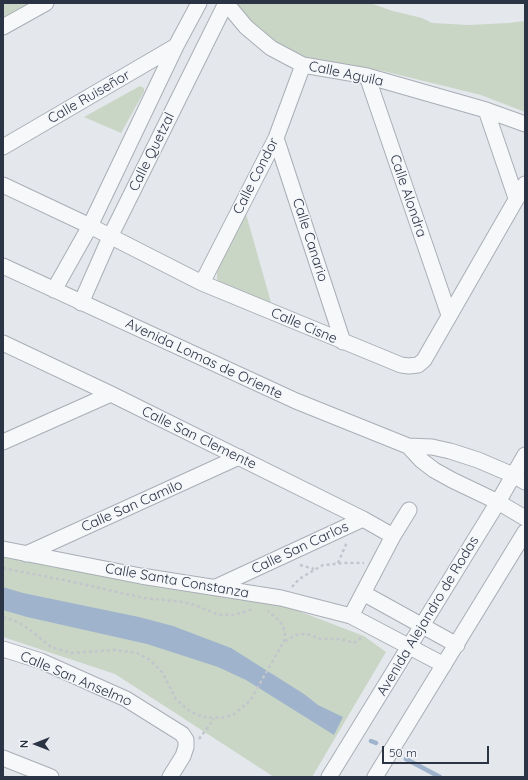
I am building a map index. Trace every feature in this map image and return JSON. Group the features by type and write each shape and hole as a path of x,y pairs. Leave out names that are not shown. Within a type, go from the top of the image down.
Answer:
{"street":[{"path":"3,27 46,3"},
{"name":"Calle Quetzal","path":"54,290 90,226 176,46 199,3"},
{"name":"Calle Quetzal","path":"81,303 110,237 226,3"},
{"name":"Calle Aguila","path":"226,3 246,27 272,48 303,65 367,76 486,110 525,124"},
{"name":"Calle Ruiseñor","path":"3,147 176,46"},
{"name":"Calle Condor","path":"202,283 276,138 303,65"},
{"name":"Calle Alondra","path":"367,76 449,315"},
{"path":"486,110 516,198"},
{"name":"Calle Canario","path":"276,138 343,342"},
{"name":"Calle Cisne","path":"3,186 90,226 202,283 343,342 401,365 409,366 418,364 424,360 525,184"},
{"name":"Avenida Lomas de Oriente","path":"3,266 296,401 408,446 432,447 450,451 478,460 519,479"},
{"name":"Calle San Clemente","path":"3,343 239,457 394,536"},
{"path":"3,442 111,394"},
{"name":"Avenida Lomas de Oriente","path":"408,446 421,460 434,470 498,502 525,518"},
{"name":"Avenida Alejandro de Rodas","path":"329,777 498,502 519,479 525,455"},
{"name":"Calle San Camilo","path":"26,554 239,457"},
{"path":"351,616 409,510"},
{"name":"Calle San Carlos","path":"216,587 363,519"},
{"path":"375,777 525,532"},
{"name":"Calle Santa Constanza","path":"3,549 142,576 281,598 351,616 444,665"},
{"path":"363,593 457,645"},
{"name":"Calle San Anselmo","path":"3,649 41,661 126,699 182,734 186,740"},
{"path":"170,777 183,756 186,747 186,740"},
{"path":"3,758 51,777"}],"path":[{"path":"270,613 281,598 299,579 323,565 345,563 379,563"},
{"path":"3,568 144,598 183,602 219,615 234,615 257,608"},
{"path":"3,618 18,622 51,646 72,653 115,650 137,653 150,660 162,672 176,699 188,710 202,717 221,718 233,714 250,701 284,641 285,634 283,626 279,620 265,610"},
{"path":"284,641 296,635 307,634 322,640 341,639 354,643 360,640 367,625"},
{"path":"186,740 201,738 214,718"}],"green space":[{"path":"3,3 34,3 3,21"},
{"path":"237,3 370,3 393,11 422,18 432,23 469,25 525,21 525,112 481,95 383,71 317,62 287,54 260,34"},
{"path":"140,86 144,88 144,92 121,133 84,117"},
{"path":"246,214 274,313 224,287 217,279 217,267"},
{"path":"3,555 35,563 280,604 364,636 386,652 312,777 274,777 115,674 3,637"}],"water":[{"path":"3,587 23,593 139,617 173,626 231,648 304,694 318,705 343,717 334,735 246,680 218,667 147,644 27,617 3,610"}],"waterway":[{"path":"371,741 376,743"},
{"path":"406,759 440,777"}]}
